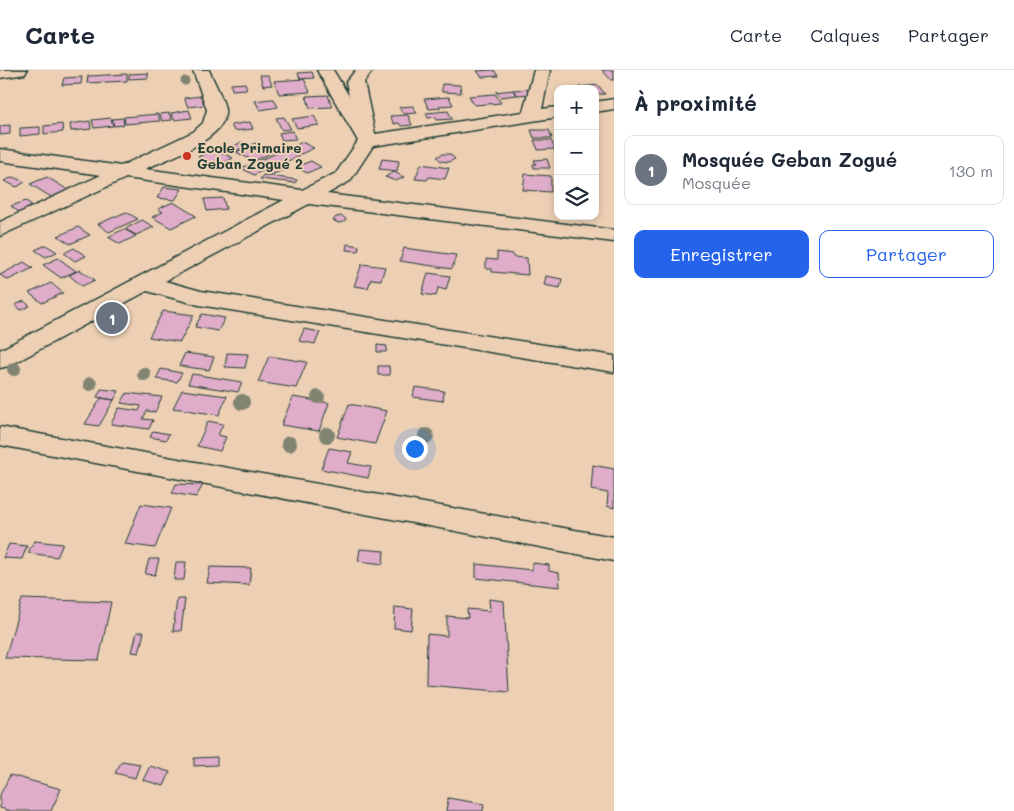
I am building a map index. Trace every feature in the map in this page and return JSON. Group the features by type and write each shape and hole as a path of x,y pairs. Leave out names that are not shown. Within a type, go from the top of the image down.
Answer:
{"street":[{"path":"0,73 19,70"},
{"path":"0,230 200,136 212,125 216,110 201,70"},
{"path":"325,70 366,141"},
{"path":"0,360 343,176 366,141 355,82 365,70"},
{"path":"531,116 542,70"},
{"path":"599,107 614,104"},
{"path":"366,141 554,113"},
{"path":"6,159 125,172 305,197 585,224 614,236"},
{"path":"144,283 199,298 614,364"},
{"path":"0,436 614,549"}],"building":[{"path":"494,70 498,76 482,77 477,71"},
{"path":"602,70 614,70 614,80 611,80"},
{"path":"312,72 314,78 300,79 298,73"},
{"path":"148,73 148,78 129,79 129,74"},
{"path":"127,74 127,81 87,83 88,76"},
{"path":"260,75 268,75 272,85 263,86"},
{"path":"82,77 81,84 62,85 64,78"},
{"path":"304,79 310,92 279,94 274,81"},
{"path":"245,83 247,89 232,90 231,84"},
{"path":"442,84 460,85 461,93 442,92"},
{"path":"599,86 605,94 599,94"},
{"path":"530,89 533,94 517,95 513,90"},
{"path":"513,90 517,95 500,97 496,92"},
{"path":"495,94 501,103 474,105 469,96"},
{"path":"328,95 332,107 310,108 306,96"},
{"path":"201,96 205,105 188,107 184,98"},
{"path":"449,97 453,105 429,109 424,99"},
{"path":"274,99 278,107 260,110 255,101"},
{"path":"413,106 417,113 403,114 399,107"},
{"path":"189,110 192,118 174,120 171,113"},
{"path":"448,111 452,119 437,120 436,117 428,118 426,113"},
{"path":"169,113 172,120 162,121 160,114"},
{"path":"158,114 160,121 125,124 124,117"},
{"path":"408,115 412,125 401,126 399,123 394,124 390,116"},
{"path":"314,116 319,125 297,128 292,119"},
{"path":"284,117 291,129 282,130 276,118"},
{"path":"111,118 113,126 94,128 92,120"},
{"path":"123,118 124,125 114,126 112,119"},
{"path":"90,121 91,129 71,131 70,124"},
{"path":"250,122 253,129 234,131 231,125"},
{"path":"62,124 63,132 44,134 44,126"},
{"path":"10,125 10,134 0,135 0,126"},
{"path":"40,127 40,134 20,136 20,128"},
{"path":"531,130 549,130 552,138 534,138"},
{"path":"292,131 296,139 282,140 279,133"},
{"path":"534,140 551,140 554,149 538,150"},
{"path":"242,142 248,145 236,151 230,148"},
{"path":"302,142 314,148 301,154 289,149"},
{"path":"256,143 273,152 254,161 236,152"},
{"path":"213,149 233,158 224,163 218,160 211,163 198,157"},
{"path":"286,149 299,156 277,166 283,170 271,175 262,171 254,175 241,168"},
{"path":"442,154 450,154 455,159 449,162 441,161 437,157"},
{"path":"382,159 399,161 397,171 379,169"},
{"path":"547,159 550,168 534,168 533,164 536,164 534,160"},
{"path":"311,161 321,167 307,173 296,167"},
{"path":"421,164 449,168 445,179 429,177 427,180 415,179"},
{"path":"394,172 404,177 396,181 385,177"},
{"path":"525,174 551,176 551,192 523,190"},
{"path":"263,175 297,180 295,183 260,179"},
{"path":"13,177 25,182 17,187 4,181"},
{"path":"47,177 73,193 56,200 30,184"},
{"path":"164,187 182,189 175,200 157,198"},
{"path":"223,198 226,209 207,211 204,199"},
{"path":"26,201 36,208 21,214 11,206"},
{"path":"173,202 196,216 171,228 152,217 163,212 158,209"},
{"path":"126,212 138,219 109,232 98,224"},
{"path":"342,216 346,219 344,222 338,223 333,220 336,217"},
{"path":"142,220 154,227 136,235 125,229"},
{"path":"78,227 90,235 70,244 58,236"},
{"path":"124,229 136,236 120,244 108,237"},
{"path":"347,244 359,246 358,251 346,250"},
{"path":"46,245 57,252 46,257 35,250"},
{"path":"74,248 86,256 75,261 64,253"},
{"path":"404,248 456,255 452,269 400,261"},
{"path":"497,252 513,254 513,257 527,258 528,275 492,272 492,269 486,269 486,259 497,260"},
{"path":"58,258 76,271 61,278 43,265"},
{"path":"24,262 33,268 8,280 0,275"},
{"path":"362,264 385,267 381,280 371,279 368,288 354,286"},
{"path":"80,270 95,280 82,286 69,275"},
{"path":"428,273 450,276 446,290 438,288 436,296 422,294"},
{"path":"546,276 562,279 560,288 544,285"},
{"path":"51,283 63,293 42,303 29,293"},
{"path":"24,301 30,306 21,310 15,305"},
{"path":"163,311 194,315 180,342 149,337"},
{"path":"202,314 225,318 218,331 195,327"},
{"path":"304,329 320,332 315,344 299,341"},
{"path":"377,345 387,346 386,352 377,352"},
{"path":"185,353 214,357 209,370 179,366"},
{"path":"227,353 248,354 245,368 225,367"},
{"path":"269,356 307,362 296,388 258,382"},
{"path":"378,366 389,366 390,375 378,375"},
{"path":"161,369 182,373 177,382 156,379"},
{"path":"192,374 242,382 238,392 188,384"},
{"path":"415,387 444,391 443,401 413,397"},
{"path":"101,389 119,391 114,400 97,397"},
{"path":"182,390 227,396 219,415 173,408"},
{"path":"127,393 162,397 155,412 147,411 143,419 153,420 149,429 111,424 119,408 139,411 141,406 121,403"},
{"path":"293,397 329,403 319,431 281,425"},
{"path":"101,398 114,400 99,426 85,424"},
{"path":"349,404 387,411 375,444 337,437"},
{"path":"208,421 223,424 218,435 226,437 220,451 197,446"},
{"path":"153,431 169,434 166,440 150,437"},
{"path":"329,448 352,452 348,463 371,467 368,478 321,469"},
{"path":"593,465 614,469 614,508 607,506 608,493 591,490"},
{"path":"176,484 203,485 196,497 172,493"},
{"path":"141,504 171,508 155,548 125,544"},
{"path":"34,541 63,544 57,557 28,553"},
{"path":"9,544 27,546 22,559 3,558"},
{"path":"360,549 384,551 383,564 358,561"},
{"path":"149,559 159,559 155,575 145,574"},
{"path":"176,562 186,562 184,580 174,580"},
{"path":"532,563 549,565 549,571 559,573 560,587 476,578 476,564 532,570"},
{"path":"210,567 251,568 249,585 207,583"},
{"path":"22,599 111,602 99,660 5,658"},
{"path":"177,599 185,599 181,631 173,631"},
{"path":"489,599 504,601 509,692 426,685 427,634 447,636 447,616 468,618 467,609 490,611"},
{"path":"395,607 413,609 411,630 394,628"},
{"path":"137,632 144,632 139,653 132,652"},
{"path":"217,757 217,765 194,766 194,758"},
{"path":"122,761 140,764 135,778 115,773"},
{"path":"150,766 170,772 164,786 143,780"},
{"path":"10,775 61,789 51,811 11,811 0,808 0,795"},
{"path":"448,798 484,804 483,811 446,811"}],"place":[{"name":"Ecole Primaire Geban Zogué 2","path":"187,156"},
{"name":"Mosquée Geban Zogué","path":"112,318"}]}
